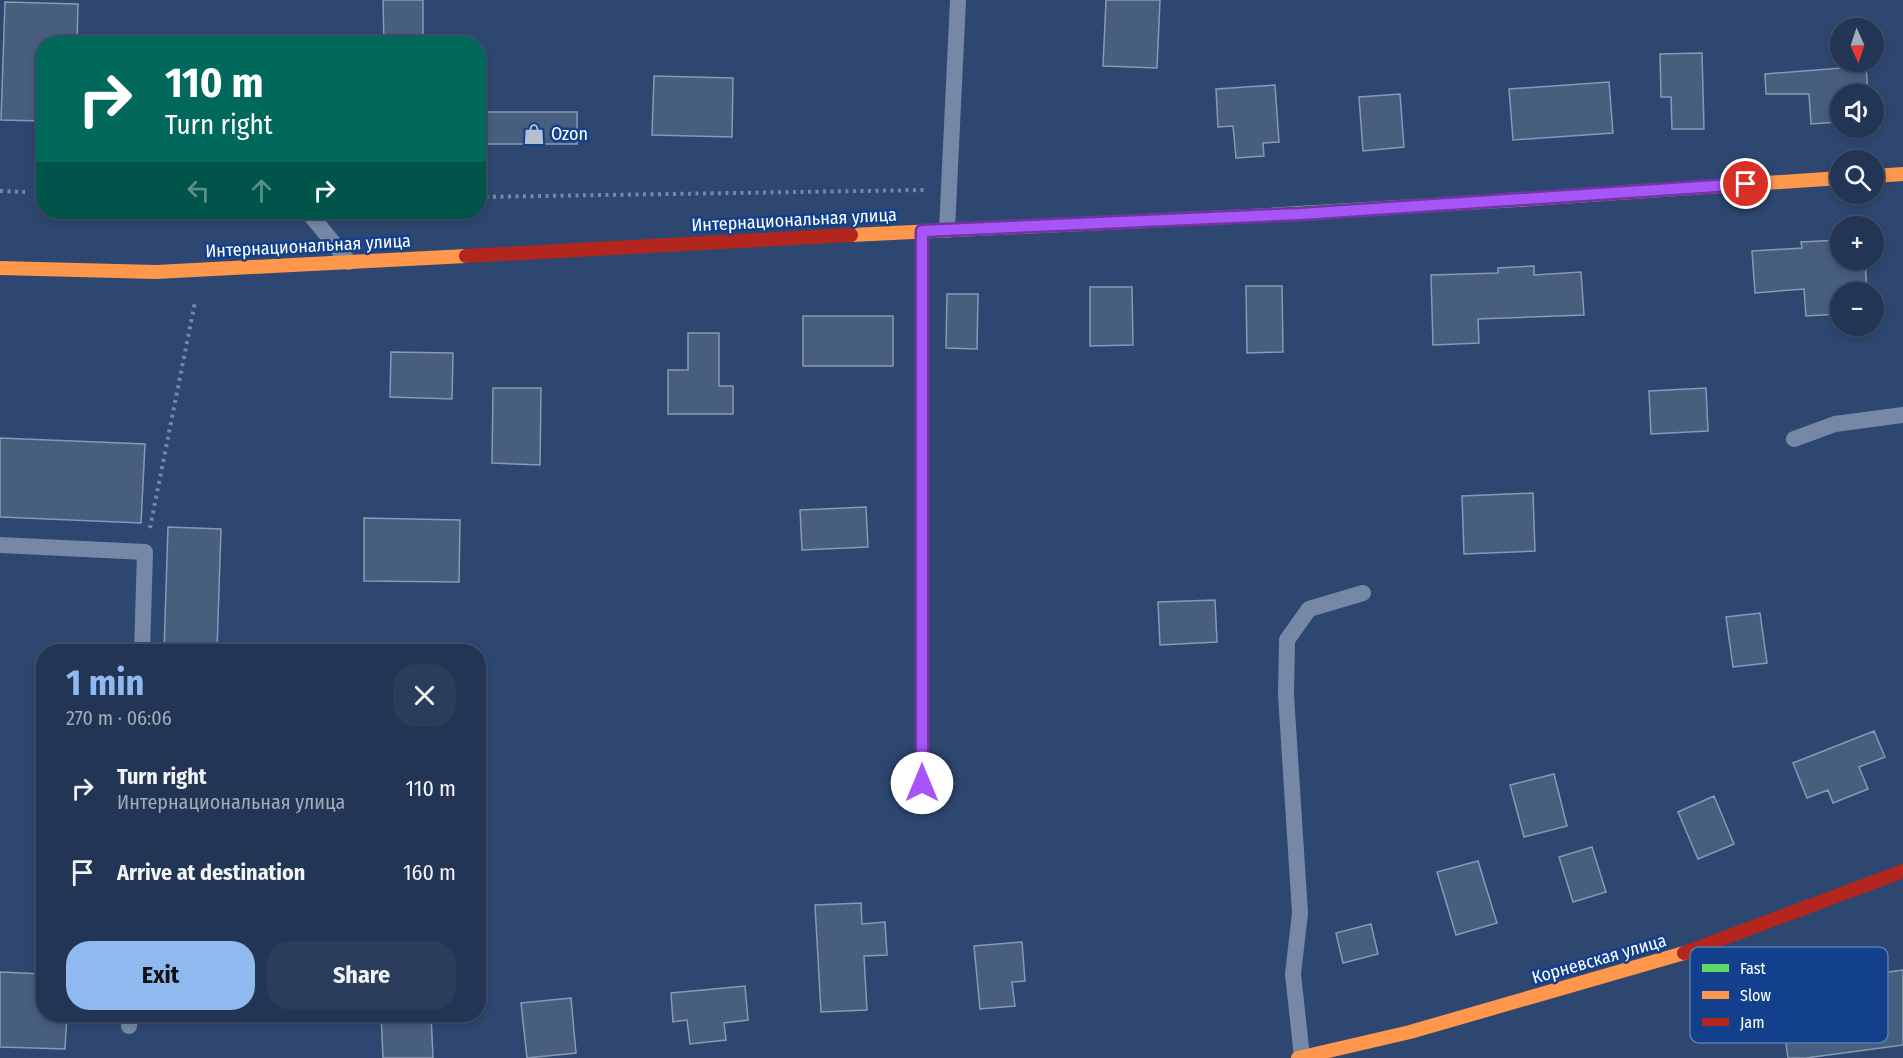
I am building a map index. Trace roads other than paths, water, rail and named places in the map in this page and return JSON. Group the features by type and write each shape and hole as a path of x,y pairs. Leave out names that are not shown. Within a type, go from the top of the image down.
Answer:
{"street":[{"path":"1884,175 1903,174"},
{"name":"Интернациональная улица","path":"0,268 156,272 922,231 1300,214 1830,179"},
{"path":"922,231 922,783"},
{"name":"Корневская улица","path":"1699,947 1903,872"},
{"name":"Корневская улица","path":"1300,1058 1410,1032 1690,950"}],"lane":[{"path":"947,230 958,0"},
{"path":"314,219 349,262"},
{"path":"1794,439 1835,424 1903,415"},
{"path":"0,544 145,552 142,644"},
{"path":"1300,1058 1293,974 1300,913 1287,694 1287,640 1309,609 1364,593"}],"place":[{"name":"Ozon","path":"534,134"}]}
